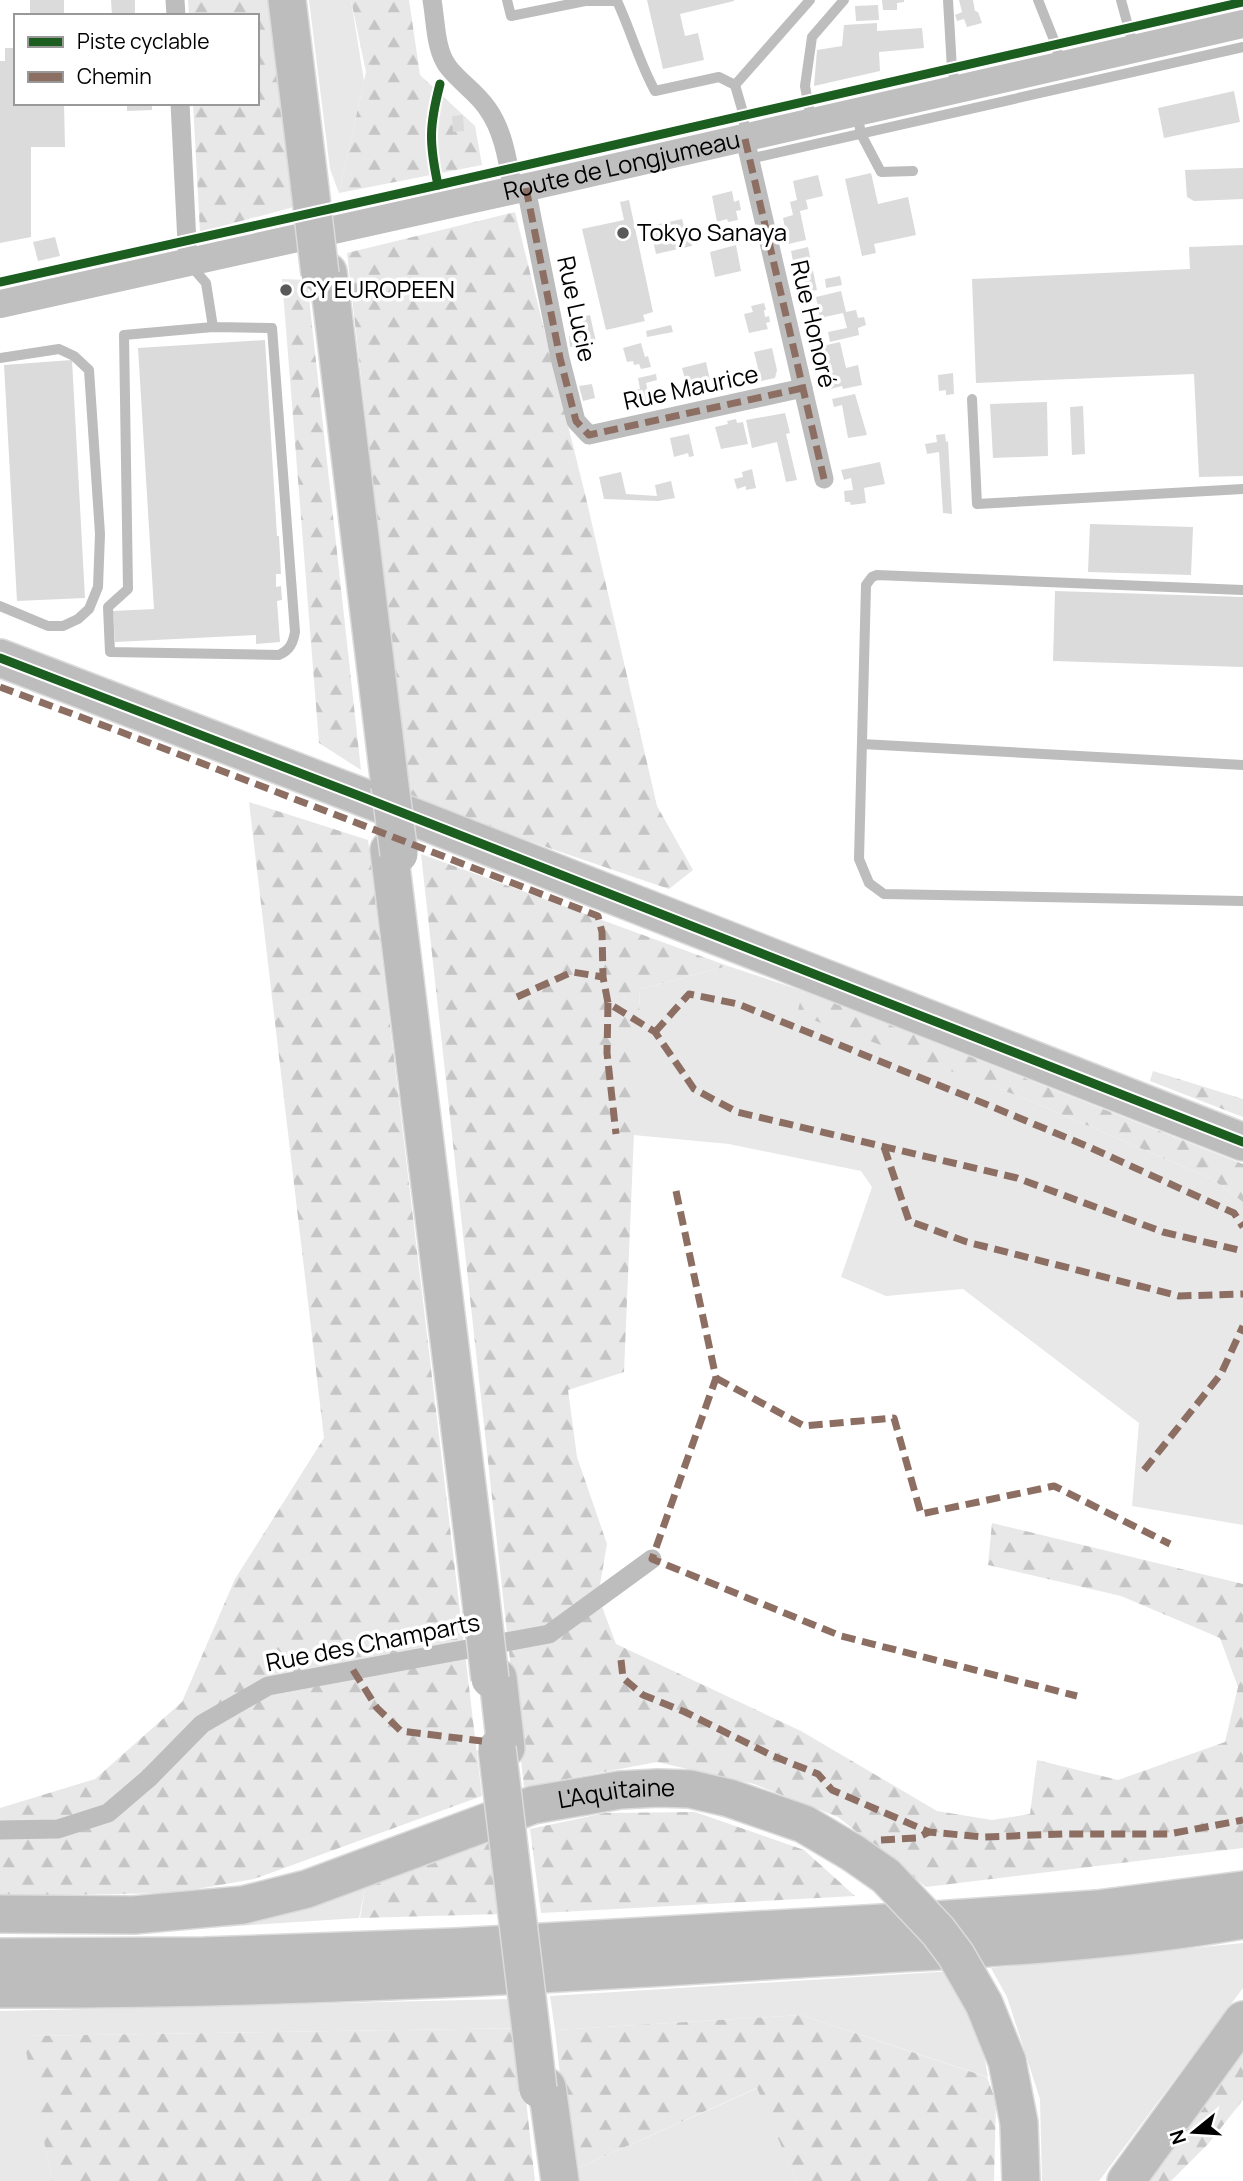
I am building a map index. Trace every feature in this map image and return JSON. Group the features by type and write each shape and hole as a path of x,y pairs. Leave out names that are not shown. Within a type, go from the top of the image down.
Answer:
{"highway":[{"path":"287,0 314,188"},
{"path":"295,0 324,273 543,2088 550,2181"},
{"path":"0,658 1243,1142"},
{"name":"L'Aquitaine","path":"0,1914 134,1915 243,1905 307,1889 533,1805 620,1790 658,1788 690,1789 729,1798 804,1824 853,1853 886,1876 956,1955 984,2004 1007,2061 1019,2123 1021,2181"},
{"path":"0,1957 204,1956 470,1946 1043,1913 1243,1890"},
{"path":"0,1989 108,1989 476,1978 1104,1938 1243,1920"},
{"path":"1126,2181 1243,2020"},
{"path":"543,2088 560,2181"}],"street":[{"name":"Rue Lucie","path":"432,0 439,49 447,66 487,107 499,131 519,190 576,421 589,435"},
{"name":"Route de Longjumeau","path":"0,304 519,190 747,149 812,123 859,123 956,90 1243,24"},
{"path":"180,105 188,263"},
{"name":"Rue Honoré","path":"747,149 824,479"},
{"name":"Rue Maurice","path":"589,435 803,388"},
{"name":"Rue des Champarts","path":"0,1830 58,1829 108,1813 149,1778 202,1724 268,1686 549,1634 652,1559"}],"lane":[{"path":"507,0 511,16 585,1 617,1 629,26 643,69 655,91 719,77 736,85"},
{"path":"736,85 810,0"},
{"path":"812,123 805,86 812,37 844,0"},
{"path":"948,0 952,69 956,90"},
{"path":"1038,0 1056,45 1061,67"},
{"path":"1121,0 1134,49"},
{"path":"736,85 744,116 747,149 859,123 1243,47"},
{"path":"859,123 881,172 913,171"},
{"path":"188,263 206,283 213,327"},
{"path":"213,327 272,328 295,632 293,642 287,652 279,655 110,652 108,607 128,589 124,335 213,327"},
{"path":"0,358 59,349 74,356 89,370 100,534 98,587 89,609 78,619 63,626 48,626 0,606"},
{"path":"972,399 977,504 1243,489"},
{"path":"1243,590 877,575 872,577 866,585 859,859 869,883 884,894 1243,901"},
{"path":"862,744 1243,765"}],"green space":[{"path":"188,0 269,0 294,207 200,232 193,105 259,105 259,14 189,14"},
{"path":"309,0 351,0 364,81 339,193 330,169"},
{"path":"351,0 409,0 420,75 475,126 482,165 339,193 366,72"},
{"path":"515,212 586,498 657,806 693,870 669,889 409,800 347,253"},
{"path":"282,279 307,280 361,770 319,743"},
{"path":"249,802 368,840 482,1796 254,1879 174,1893 0,1896 0,1808 95,1779 182,1702 235,1579 324,1438"},
{"path":"421,854 728,966 640,989 624,1372 568,1390 577,1457 607,1544 598,1596 616,1644 801,1731 937,1811 992,1820 1030,1814 1037,1760 1118,1780 1225,1742 1238,1687 1220,1638 1121,1596 988,1565 992,1523 1243,1584 1243,1848 926,1887 838,1817 754,1784 657,1762 524,1787"},
{"path":"728,966 803,991 798,1013 1026,1099 1212,1179 1243,1202 1243,1525 1132,1506 1139,1423 963,1289 886,1296 841,1277 872,1187 861,1171 729,1144 633,1135 640,989"},
{"path":"803,991 1243,1164 1243,1202 1212,1179 1026,1099 797,1014"},
{"path":"1153,1071 1243,1099 1243,1117 1150,1081"},
{"path":"695,1812 804,1850 855,1896 541,1913 530,1829 605,1813"},
{"path":"494,1841 501,1914 360,1918 365,1888"},
{"path":"365,1888 359,1918 174,1930 277,1915"},
{"path":"1243,1943 1243,1988 1099,2181 1042,2181 1040,2099 1007,1997 991,1968"},
{"path":"954,1971 982,2045 988,2077 801,2015 555,2030 550,1996"},
{"path":"513,1999 518,2028 24,2036 52,2181 0,2181 0,2011"},
{"path":"801,2015 987,2077 996,2102 994,2181 796,2181 757,2088 571,2171 555,2030"},
{"path":"518,2028 535,2181 52,2181 23,2036"},
{"path":"1243,2051 1243,2100 1209,2143 1171,2181 1148,2181"},
{"path":"758,2088 796,2181 573,2181 571,2171"}],"building":[{"path":"30,0 64,0 64,14 30,14"},
{"path":"111,0 135,0 135,14 112,14"},
{"path":"647,0 734,1 680,14 685,36 698,33 704,60 663,69"},
{"path":"882,0 904,2 897,3 897,10 883,10"},
{"path":"959,0 973,0 975,11 982,23 967,27 964,19 957,21 955,15 962,12"},
{"path":"878,5 879,20 856,21 855,6"},
{"path":"877,23 877,31 922,28 924,48 879,52 880,71 814,86 817,50 842,46 844,25"},
{"path":"5,48 14,48 14,105 64,105 65,147 31,147 31,237 0,243 0,61 5,61"},
{"path":"1234,91 1240,122 1164,138 1158,108"},
{"path":"127,105 152,105 152,110 127,111"},
{"path":"463,115 464,131 453,132 452,116"},
{"path":"1243,168 1243,199 1194,201 1187,197 1185,170"},
{"path":"871,173 878,204 908,197 916,235 874,244 876,253 862,256 845,179"},
{"path":"818,175 823,196 806,200 808,209 800,211 806,240 788,244 783,218 793,215 790,202 797,200 793,181"},
{"path":"732,191 734,202 739,200 741,210 736,211 738,220 717,222 712,196"},
{"path":"629,200 653,312 643,315 645,321 606,330 582,229 624,220 620,202"},
{"path":"682,219 692,246 656,254 650,226"},
{"path":"55,237 60,256 38,261 33,242"},
{"path":"736,245 741,271 715,277 710,252"},
{"path":"1243,245 1243,476 1199,477 1194,374 976,383 972,279 1190,269 1189,247"},
{"path":"808,247 817,290 807,292 800,260 793,261 791,251"},
{"path":"840,276 842,285 826,288 825,279"},
{"path":"841,291 846,312 856,310 858,318 864,317 866,325 858,328 859,335 830,342 828,332 847,328 843,313 820,318 816,297"},
{"path":"764,303 765,317 769,316 770,322 766,323 768,329 749,333 744,314 753,312 751,306"},
{"path":"590,315 596,342 570,347 569,336 585,333 582,317"},
{"path":"671,325 673,332 647,337 646,331"},
{"path":"265,340 281,574 276,574 276,587 281,586 282,600 277,601 280,642 256,644 256,635 115,642 113,611 154,609 138,348"},
{"path":"840,342 846,368 858,365 862,385 827,390 818,347"},
{"path":"641,343 651,367 641,369 639,364 634,365 633,361 627,362 623,348"},
{"path":"772,348 777,370 775,378 761,381 754,352"},
{"path":"72,360 85,598 17,601 4,365"},
{"path":"706,362 710,380 687,387 682,368"},
{"path":"953,373 954,394 946,395 946,390 939,391 938,375"},
{"path":"656,374 657,380 646,383 651,404 639,407 635,390 640,389 638,378"},
{"path":"592,384 595,398 583,401 579,386"},
{"path":"855,394 867,435 848,438 842,405 834,407 832,399"},
{"path":"1047,402 1048,456 993,458 990,404"},
{"path":"1083,406 1085,454 1072,455 1070,407"},
{"path":"785,413 790,433 786,434 797,480 786,482 777,442 752,448 746,420"},
{"path":"736,419 737,423 743,422 748,444 721,449 715,427"},
{"path":"689,434 694,456 689,457 688,453 674,457 670,438"},
{"path":"945,434 946,442 948,441 952,514 943,513 939,452 927,454 925,444 937,442 936,435"},
{"path":"880,462 885,484 864,488 866,503 851,505 850,502 845,502 844,491 853,490 851,478 844,480 841,470"},
{"path":"752,469 756,488 746,490 746,486 737,489 734,479 743,477 742,472"},
{"path":"621,472 626,494 657,496 655,485 671,481 675,498 658,501 604,499 599,477"},
{"path":"1090,524 1193,527 1191,575 1088,572"},
{"path":"1055,591 1243,597 1243,667 1053,661"}],"marked path":[{"path":"745,139 824,479"},
{"path":"526,188 560,358 576,421 589,435 803,388"},
{"path":"0,687 598,916 602,932 603,977 608,1003 655,1032 694,1089 737,1112 1017,1178 1163,1232 1243,1251"},
{"path":"517,997 572,972 603,977"},
{"path":"655,1032 689,994 738,1004 1089,1147 1234,1213 1243,1227"},
{"path":"608,1003 607,1053 616,1134"},
{"path":"884,1147 909,1221 967,1242 1179,1296 1243,1294"},
{"path":"676,1191 716,1378 652,1559 841,1636 1077,1696"},
{"path":"1144,1470 1221,1374 1243,1326"},
{"path":"716,1378 804,1426 894,1418 921,1514 1054,1486 1170,1544"},
{"path":"621,1660 623,1678 643,1695 685,1712 773,1756 818,1774 832,1790 929,1832 983,1837 1169,1834 1243,1820"},
{"path":"353,1670 377,1708 401,1731 482,1741"},
{"path":"881,1840 917,1838 929,1832"}],"cycle path":[{"path":"0,282 1243,2"},
{"path":"438,185 432,134 440,84"},
{"path":"0,658 1243,1142"}],"place":[{"name":"Tokyo Sanaya","path":"623,233"},
{"name":"CY EUROPEEN","path":"286,290"}]}
